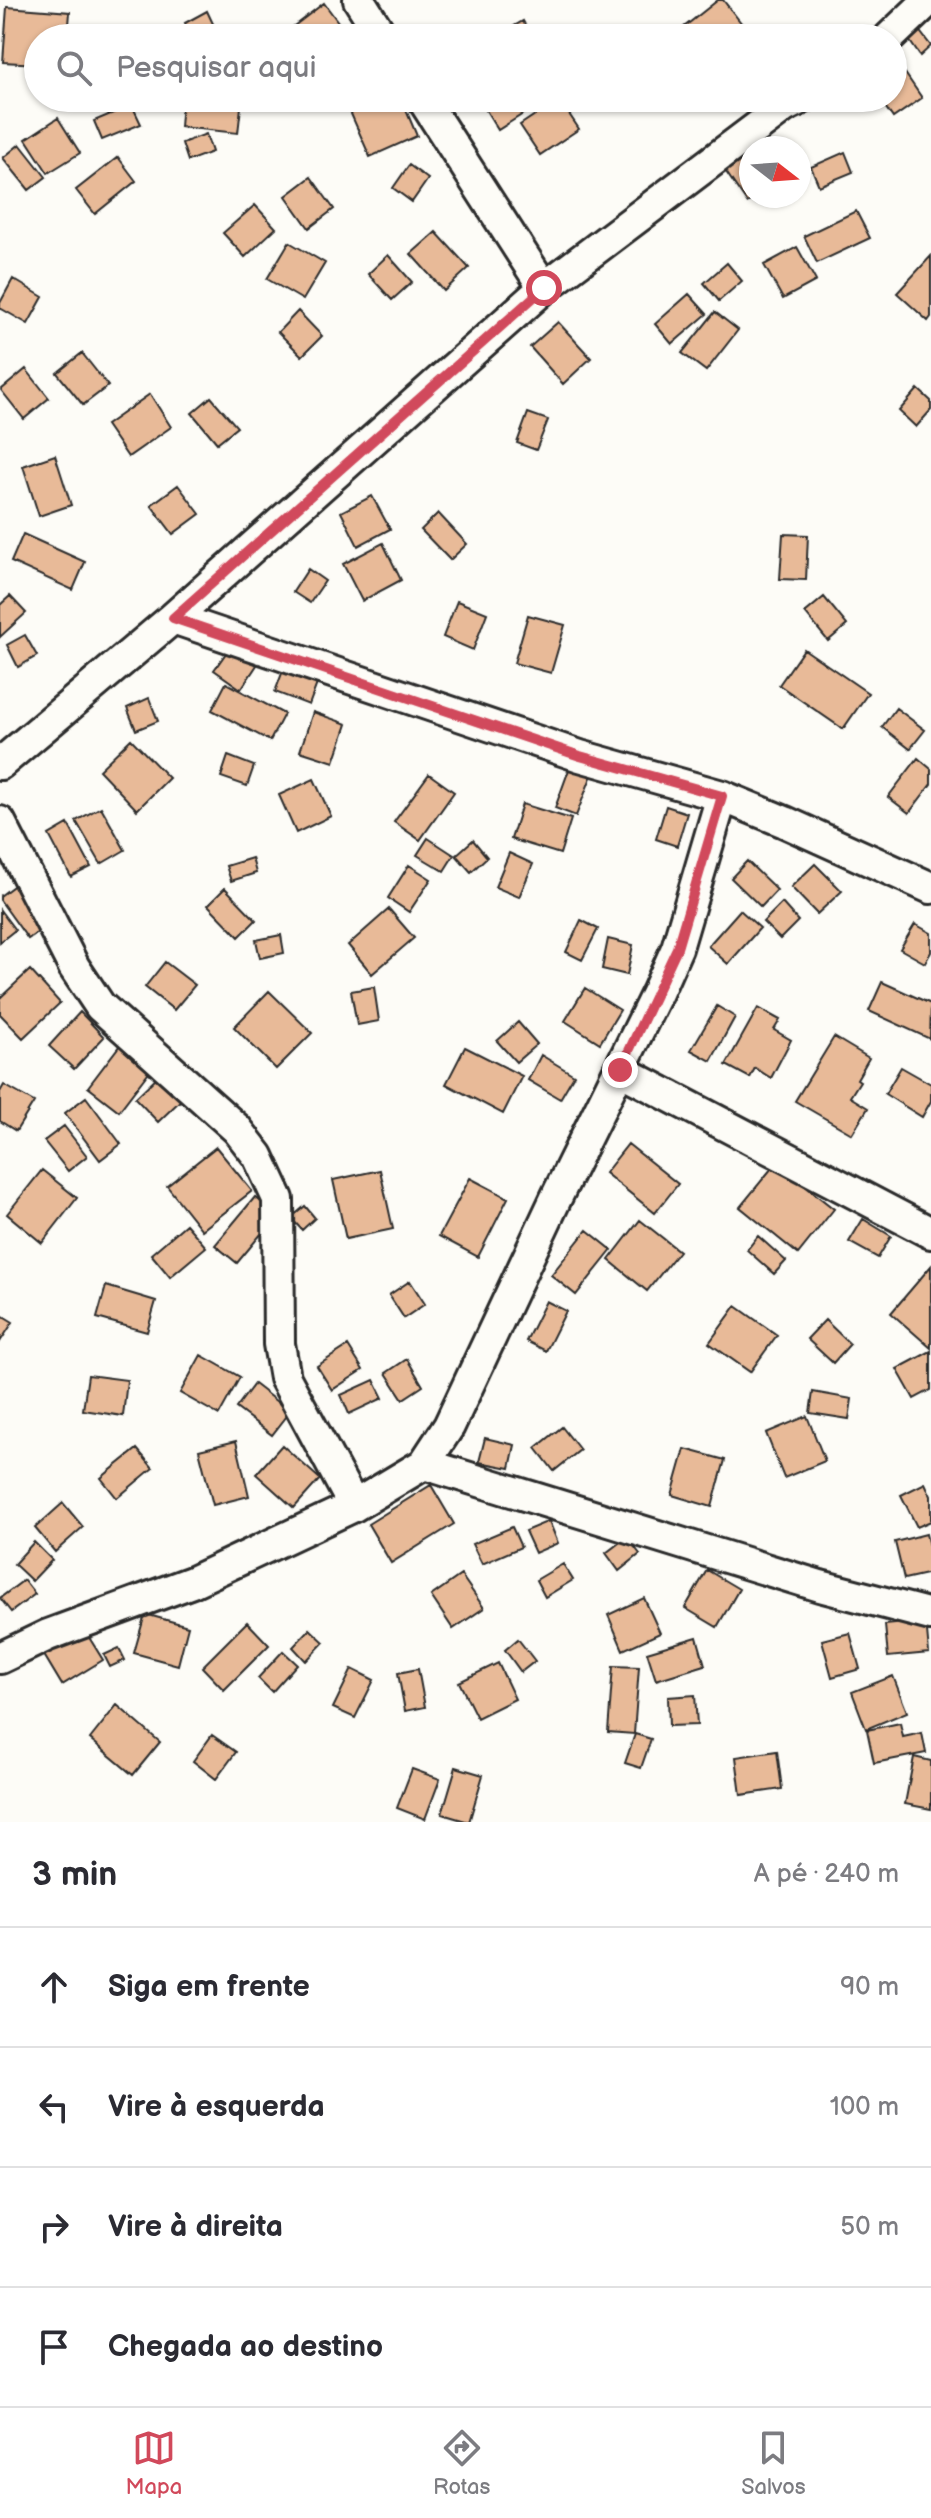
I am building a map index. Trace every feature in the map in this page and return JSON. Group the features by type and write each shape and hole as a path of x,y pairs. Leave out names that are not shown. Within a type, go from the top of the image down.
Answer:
{"street":[{"path":"359,0 374,24"},
{"path":"904,24 929,0"},
{"path":"431,112 544,288"},
{"path":"0,764 173,618 544,288 777,112"},
{"path":"173,618 580,756 722,796 931,888"},
{"path":"0,1658 48,1635 192,1582 354,1506 424,1464 449,1426 677,948 722,796"},
{"path":"0,822 74,967 100,1006 237,1129 258,1156 278,1199 279,1344 285,1378 354,1506"},
{"path":"620,1070 931,1233"},
{"path":"424,1464 820,1586 931,1615"}],"building":[{"path":"718,0 723,0 742,24 688,24"},
{"path":"324,3 340,24 297,24"},
{"path":"7,7 70,12 69,24 24,24 24,63 3,62"},
{"path":"207,11 213,24 186,24"},
{"path":"918,29 931,46 920,56 907,37"},
{"path":"907,76 922,98 907,108"},
{"path":"115,112 135,112 141,124 102,140 94,121"},
{"path":"181,112 240,112 238,133 180,127"},
{"path":"350,112 407,112 417,136 370,157"},
{"path":"487,112 526,112 498,130"},
{"path":"540,112 568,112 579,129 540,155 520,125"},
{"path":"58,118 80,153 48,173 26,139"},
{"path":"206,134 212,152 188,161 182,143"},
{"path":"20,144 46,177 29,190 3,158"},
{"path":"845,152 853,172 819,186 811,167"},
{"path":"739,155 739,191 722,166"},
{"path":"118,157 136,181 95,214 76,190"},
{"path":"409,165 428,179 412,202 393,188"},
{"path":"311,177 334,209 309,228 286,196"},
{"path":"255,205 276,228 245,257 223,233"},
{"path":"856,211 870,238 817,263 804,236"},
{"path":"436,232 469,268 444,291 411,254"},
{"path":"289,242 325,263 303,300 267,279"},
{"path":"797,247 816,281 783,299 764,265"},
{"path":"388,255 412,282 392,300 368,274"},
{"path":"931,256 931,317 928,321 897,293"},
{"path":"727,263 742,281 719,301 704,283"},
{"path":"13,279 43,297 28,324 0,308"},
{"path":"689,294 707,314 672,344 655,324"},
{"path":"298,311 322,336 302,356 278,332"},
{"path":"715,312 738,330 706,371 682,353"},
{"path":"558,322 591,358 563,384 530,347"},
{"path":"82,353 108,386 83,405 57,373"},
{"path":"26,369 49,398 24,419 1,390"},
{"path":"918,389 931,401 931,410 916,427 899,411"},
{"path":"150,394 171,427 128,457 106,425"},
{"path":"211,397 237,427 217,443 192,413"},
{"path":"528,413 548,420 536,450 517,443"},
{"path":"55,455 71,505 39,516 23,466"},
{"path":"178,485 200,514 173,534 151,505"},
{"path":"372,496 390,529 358,546 341,512"},
{"path":"438,513 467,544 450,560 421,530"},
{"path":"23,534 85,562 73,590 11,562"},
{"path":"783,534 808,535 806,580 780,579"},
{"path":"383,543 401,580 362,601 343,564"},
{"path":"308,569 325,581 310,603 293,592"},
{"path":"10,596 26,613 0,637 0,605"},
{"path":"824,597 847,625 828,641 805,613"},
{"path":"457,601 487,613 473,650 443,637"},
{"path":"528,615 565,625 551,673 514,663"},
{"path":"25,635 37,656 18,667 7,645"},
{"path":"231,646 257,665 241,689 214,670"},
{"path":"804,649 868,693 843,729 779,685"},
{"path":"287,660 321,673 309,705 275,692"},
{"path":"226,683 284,714 270,741 212,710"},
{"path":"149,698 158,721 136,730 127,708"},
{"path":"896,708 925,730 910,749 882,727"},
{"path":"313,712 347,724 334,762 300,751"},
{"path":"131,739 169,778 137,810 99,770"},
{"path":"228,756 254,766 247,786 221,777"},
{"path":"918,758 931,769 931,784 909,813 888,797"},
{"path":"571,764 593,772 576,816 555,808"},
{"path":"429,774 454,792 420,840 394,822"},
{"path":"314,779 331,816 296,833 279,795"},
{"path":"522,804 571,819 560,854 511,839"},
{"path":"666,806 687,813 677,846 656,839"},
{"path":"101,807 125,850 101,864 76,821"},
{"path":"68,824 91,867 71,877 49,835"},
{"path":"428,838 454,855 444,871 417,855"},
{"path":"473,840 487,857 471,872 456,855"},
{"path":"509,853 533,864 519,897 495,887"},
{"path":"252,858 256,873 231,881 226,866"},
{"path":"747,861 777,890 761,907 731,878"},
{"path":"815,864 842,891 817,914 791,887"},
{"path":"409,865 431,879 409,912 388,898"},
{"path":"20,881 50,924 28,939 0,900 0,896"},
{"path":"225,888 256,920 239,937 208,905"},
{"path":"782,903 798,921 780,939 763,922"},
{"path":"389,909 414,938 372,974 348,945"},
{"path":"0,910 15,930 0,942"},
{"path":"740,910 760,928 728,964 708,946"},
{"path":"581,920 598,929 582,960 566,952"},
{"path":"915,924 931,933 931,952 925,963 900,949"},
{"path":"281,935 284,953 260,958 256,940"},
{"path":"608,939 633,945 627,975 602,969"},
{"path":"165,962 195,985 174,1010 145,987"},
{"path":"30,970 60,1003 23,1038 0,1014 0,998"},
{"path":"882,982 931,1004 930,1039 869,1011"},
{"path":"374,987 379,1021 357,1025 351,991"},
{"path":"585,988 620,1010 600,1043 565,1021"},
{"path":"269,991 312,1033 276,1069 234,1027"},
{"path":"717,1006 735,1017 711,1061 691,1050"},
{"path":"758,1008 780,1020 774,1030 791,1040 771,1078 755,1068 750,1078 726,1065"},
{"path":"80,1012 104,1037 74,1069 49,1046"},
{"path":"518,1022 537,1044 516,1062 497,1041"},
{"path":"834,1037 869,1058 850,1097 868,1108 852,1134 795,1101"},
{"path":"123,1041 154,1065 119,1111 88,1087"},
{"path":"465,1047 522,1076 503,1114 446,1084"},
{"path":"541,1055 574,1075 560,1099 528,1080"},
{"path":"901,1067 931,1084 931,1101 922,1117 885,1094"},
{"path":"160,1074 183,1098 158,1122 135,1098"},
{"path":"4,1085 34,1102 16,1131 0,1121 0,1092"},
{"path":"86,1097 121,1144 100,1160 65,1113"},
{"path":"64,1126 87,1156 68,1171 44,1141"},
{"path":"628,1144 678,1184 655,1213 605,1173"},
{"path":"216,1147 252,1191 202,1230 167,1186"},
{"path":"776,1163 834,1209 798,1254 740,1207"},
{"path":"42,1170 77,1198 42,1243 7,1214"},
{"path":"380,1170 393,1229 346,1239 333,1180"},
{"path":"470,1178 508,1198 478,1257 439,1236"},
{"path":"255,1197 277,1215 237,1263 215,1245"},
{"path":"305,1206 315,1218 302,1230 291,1218"},
{"path":"863,1219 891,1236 878,1258 849,1242"},
{"path":"640,1220 679,1251 647,1291 609,1260"},
{"path":"186,1224 206,1247 170,1277 151,1254"},
{"path":"587,1230 612,1250 576,1295 551,1275"},
{"path":"758,1236 786,1261 774,1274 747,1250"},
{"path":"931,1266 931,1348 891,1313"},
{"path":"410,1281 425,1304 404,1318 389,1295"},
{"path":"106,1286 156,1301 147,1332 97,1318"},
{"path":"546,1301 566,1311 546,1351 526,1341"},
{"path":"736,1306 777,1335 750,1372 709,1343"},
{"path":"0,1314 13,1322 0,1342"},
{"path":"825,1320 850,1344 833,1363 807,1339"},
{"path":"348,1346 363,1370 332,1390 317,1366"},
{"path":"931,1351 931,1390 914,1399 897,1369"},
{"path":"201,1355 240,1377 219,1415 180,1393"},
{"path":"407,1359 423,1386 403,1399 386,1373"},
{"path":"88,1375 127,1380 123,1416 83,1410"},
{"path":"374,1380 383,1398 349,1414 341,1395"},
{"path":"254,1384 290,1412 272,1435 236,1408"},
{"path":"813,1392 852,1399 849,1419 810,1413"},
{"path":"807,1416 825,1461 784,1478 766,1433"},
{"path":"562,1427 580,1450 554,1471 536,1448"},
{"path":"485,1438 515,1445 510,1468 479,1462"},
{"path":"236,1441 249,1496 213,1505 199,1450"},
{"path":"282,1445 320,1479 294,1508 256,1474"},
{"path":"137,1449 153,1468 117,1498 101,1478"},
{"path":"685,1449 725,1460 712,1507 672,1495"},
{"path":"925,1483 931,1496 931,1521 917,1527 901,1495"},
{"path":"431,1485 454,1524 391,1563 368,1524"},
{"path":"63,1503 83,1527 55,1552 35,1528"},
{"path":"549,1521 558,1543 535,1553 525,1531"},
{"path":"512,1527 521,1547 482,1564 472,1544"},
{"path":"926,1534 931,1554 931,1573 904,1579 895,1542"},
{"path":"627,1537 640,1554 619,1571 606,1553"},
{"path":"34,1542 52,1560 32,1581 14,1564"},
{"path":"563,1564 573,1580 545,1597 536,1580"},
{"path":"707,1570 739,1589 717,1627 685,1608"},
{"path":"461,1575 484,1608 453,1629 431,1596"},
{"path":"24,1580 35,1594 11,1612 0,1598"},
{"path":"644,1598 660,1633 623,1650 608,1615"},
{"path":"145,1614 188,1626 178,1665 134,1653"},
{"path":"926,1621 929,1653 888,1657 885,1625"},
{"path":"247,1622 269,1645 224,1690 202,1667"},
{"path":"82,1626 103,1660 62,1685 41,1650"},
{"path":"310,1629 324,1642 306,1661 293,1647"},
{"path":"850,1633 860,1669 832,1677 822,1640"},
{"path":"697,1637 705,1665 656,1680 647,1652"},
{"path":"518,1639 535,1661 521,1672 505,1650"},
{"path":"119,1648 125,1660 110,1667 104,1655"},
{"path":"283,1651 297,1664 272,1692 258,1678"},
{"path":"498,1663 515,1699 477,1718 459,1682"},
{"path":"613,1666 639,1667 634,1734 608,1732"},
{"path":"352,1669 374,1680 355,1718 333,1708"},
{"path":"418,1669 425,1707 405,1711 398,1673"},
{"path":"893,1676 907,1712 866,1729 852,1692"},
{"path":"695,1695 697,1725 669,1726 668,1697"},
{"path":"117,1705 160,1742 133,1775 90,1739"},
{"path":"900,1723 903,1737 922,1733 926,1753 874,1763 867,1730"},
{"path":"635,1734 651,1739 641,1768 625,1763"},
{"path":"212,1735 236,1752 216,1779 193,1761"},
{"path":"777,1751 782,1789 741,1795 736,1757"},
{"path":"914,1757 931,1761 931,1809 905,1804"},
{"path":"456,1767 483,1775 469,1822 442,1814"},
{"path":"412,1769 440,1779 425,1819 397,1808"}],"route":[{"path":"544,288 173,618 580,756 722,796 677,948 620,1070"}]}
